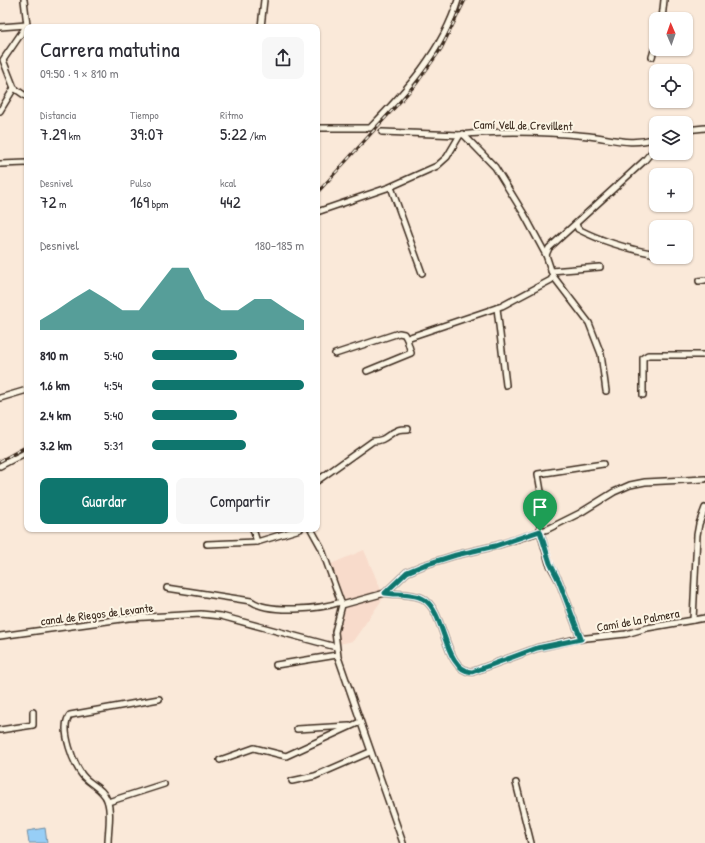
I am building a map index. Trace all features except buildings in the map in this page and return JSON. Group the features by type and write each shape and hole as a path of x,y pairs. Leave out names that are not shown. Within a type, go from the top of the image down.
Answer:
{"street":[{"path":"24,0 27,24"},
{"path":"261,24 264,0"},
{"path":"320,128 370,128 406,90 426,64 448,27 458,0"},
{"path":"663,12 664,0"},
{"path":"0,27 24,25"},
{"path":"24,29 3,60 14,88 24,95"},
{"path":"0,111 14,88"},
{"path":"693,129 705,128"},
{"path":"382,132 461,135 495,167 524,214 546,255 553,276 589,323 601,354 606,391"},
{"name":"Camí Vell de Crevillent","path":"320,211 391,186 442,163 461,135 484,132 566,135 635,143 649,140"},
{"path":"546,255 549,248 649,155"},
{"path":"0,164 24,163"},
{"path":"391,186 422,273"},
{"path":"576,224 578,229 598,240 649,253"},
{"path":"551,271 600,267"},
{"path":"407,340 410,336 497,308 551,280 553,276"},
{"path":"497,308 506,385"},
{"path":"335,354 399,333 404,334 411,353 367,371"},
{"path":"643,395 643,358 648,355 705,355"},
{"path":"0,398 24,391"},
{"path":"320,479 373,441 380,441 391,436 398,430 408,429"},
{"path":"0,466 24,454"},
{"path":"581,639 559,581 550,563 540,531 540,522 544,516 544,509 538,474 603,464"},
{"path":"167,588 251,601 257,606 276,608 332,605 342,603 385,593 407,572 424,565 456,555 495,546 540,531 564,521 614,492 630,485 645,482 705,479"},
{"path":"692,620 697,535 699,524 705,508"},
{"path":"254,532 257,542"},
{"path":"207,544 257,542 290,532"},
{"path":"314,532 321,547 342,603 335,632 337,655 370,752 389,799 403,843"},
{"name":"Camí de la Palmera","path":"385,593 425,599 430,605 437,619 457,666 464,672 472,672 537,648 581,639 626,634 647,628 705,618"},
{"name":"canal de Riegos de Levante","path":"0,636 129,618 201,614 221,616 336,647"},
{"path":"276,666 337,655"},
{"path":"108,843 107,798 99,789 84,778 77,766 68,739 66,720 70,715 159,699"},
{"path":"0,730 33,725 33,712"},
{"path":"220,760 254,748 286,756 360,722"},
{"path":"297,729 352,726"},
{"path":"292,781 315,776 370,752"},
{"path":"516,783 531,843"},
{"path":"108,802 164,784"}],"shaded area":[{"path":"364,550 384,597 353,641 339,644 338,630 345,601 331,564"}],"water":[{"path":"45,828 47,843 29,843 27,831"}],"railway":[{"path":"320,190 417,83 441,49 465,0"},
{"path":"0,461 24,448"}],"route":[{"path":"540,531 550,563 574,616 581,639 537,648 472,672 464,672 457,666 437,619 430,605 425,599 385,593 407,572 424,565 456,555 495,546 540,531"}]}
